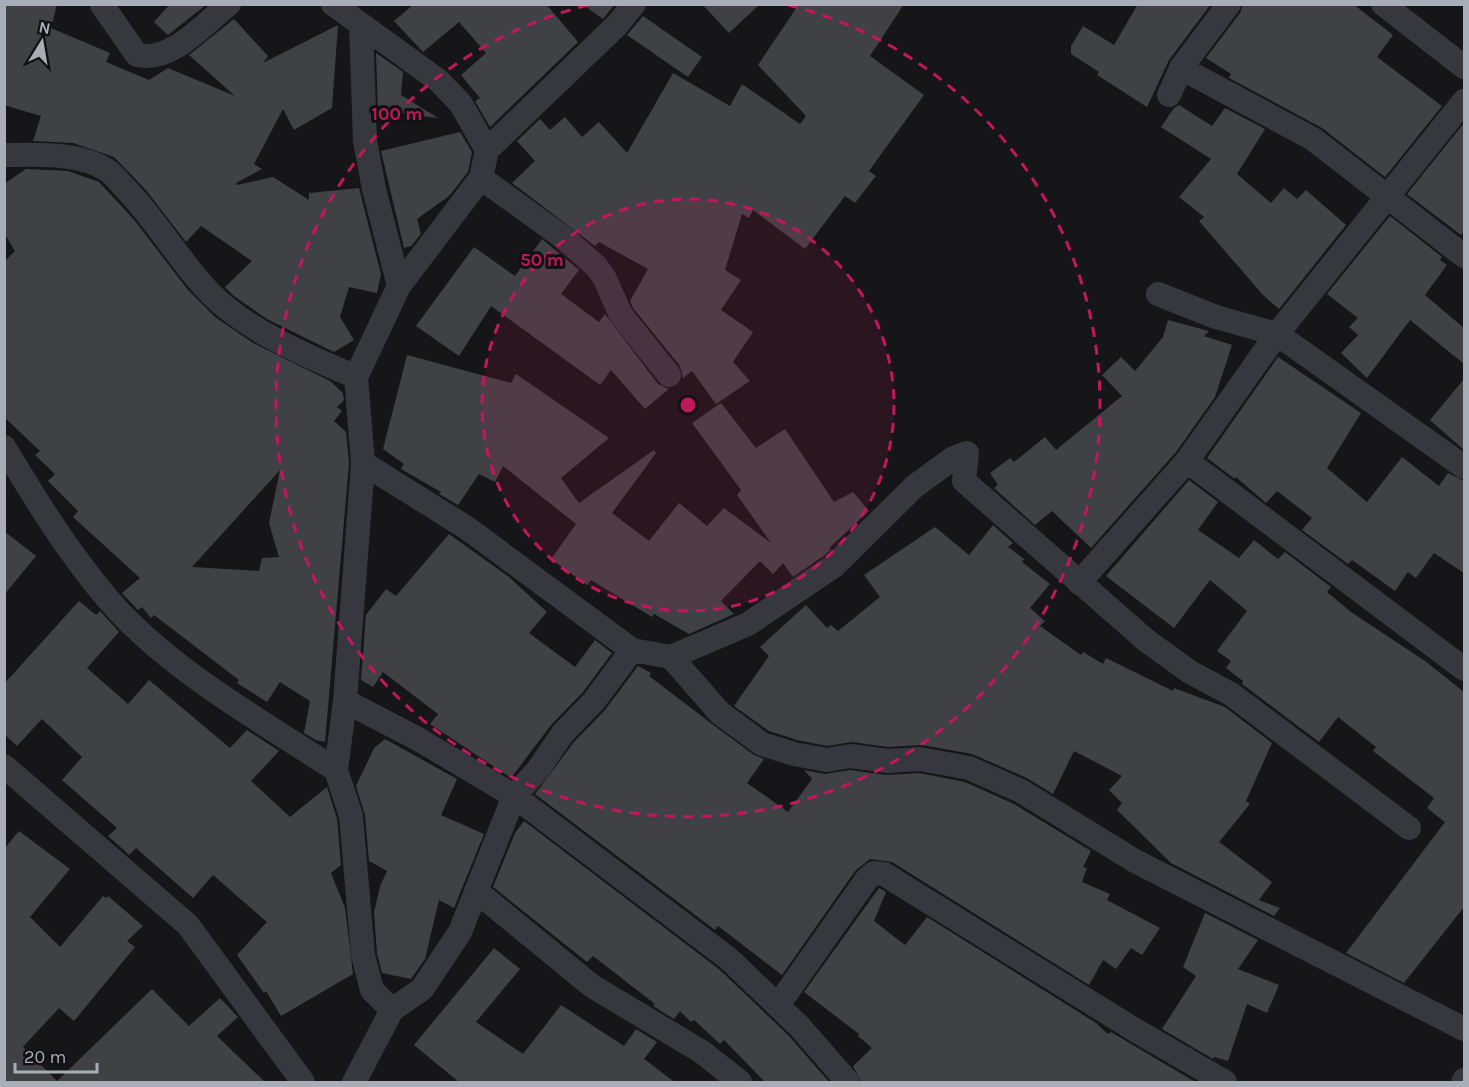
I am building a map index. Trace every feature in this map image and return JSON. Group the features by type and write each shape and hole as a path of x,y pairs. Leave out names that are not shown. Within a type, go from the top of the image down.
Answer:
{"street":[{"path":"102,5 136,55 150,58 176,47 230,4"},
{"path":"333,4 439,81 460,104 487,150"},
{"path":"392,1010 372,990 363,955 351,816 336,770 345,701 363,463 356,377 399,286 481,178 487,150 617,25 634,4"},
{"path":"1168,95 1181,68 1229,4"},
{"path":"1383,4 1464,67"},
{"path":"361,25 365,141 374,189 399,286"},
{"path":"1181,68 1313,139 1464,256"},
{"path":"1079,583 1187,461 1277,334 1464,101"},
{"path":"4,155 38,155 83,160 108,170 133,196 211,294 264,332 303,354 356,377"},
{"path":"481,178 564,238 596,266 604,277 621,315 669,375"},
{"path":"1158,294 1216,317 1277,334 1464,467"},
{"path":"4,447 58,536 108,600 162,650 206,683 336,770"},
{"path":"363,463 467,528 632,650 671,657 748,624 826,572 915,486 952,459 967,453 964,481 1147,641 1190,672 1231,694 1409,828"},
{"path":"1187,461 1464,669"},
{"path":"354,1083 392,1010 422,989 460,932 514,796 537,771 563,733 594,701 632,650"},
{"path":"671,657 720,713 762,744 794,754 827,760 850,756 888,761 920,759 969,768 1021,791 1135,861 1464,1029"},
{"path":"345,701 418,739 514,796 729,959 778,1005 848,1083"},
{"path":"4,766 188,925 303,1083"},
{"path":"778,1005 867,879 874,873 884,874 1135,1030 1225,1083"},
{"path":"476,891 592,986 702,1052 740,1083"}],"building":[{"path":"4,4 57,4 51,28 110,53 106,62 149,80 168,68 235,96 189,55 234,19 268,56 263,63 338,25 332,108 294,130 283,109 254,164 262,169 236,183 237,185 273,177 309,200 309,193 359,188 381,274 377,293 349,287 340,317 354,340 334,352 267,319 234,296 225,287 252,261 201,226 186,242 146,190 114,157 73,143 33,141 41,116 4,105"},
{"path":"170,4 207,4 168,35 154,22"},
{"path":"414,4 546,4 578,42 490,127 475,101 480,98 461,75 486,53 459,22 423,52 394,21"},
{"path":"582,4 615,4 603,19"},
{"path":"702,4 760,4 729,33"},
{"path":"799,4 904,4 870,56 924,95 869,171 876,176 855,203 845,196 805,249 753,210 749,218 742,214 725,270 741,280 721,310 753,332 733,362 750,381 716,404 692,371 683,378 680,366 633,308 630,301 648,269 599,242 595,246 512,183 535,161 517,141 540,119 550,130 565,117 582,137 599,122 627,153 673,73 730,106 742,84 800,124 806,116 758,65"},
{"path":"1138,4 1211,4 1169,60 1147,107 1097,75 1099,72 1071,54 1071,46 1083,26 1114,45"},
{"path":"1243,4 1353,4 1393,35 1377,57 1442,106 1385,177 1322,128 1229,78 1231,74 1206,58 1240,13"},
{"path":"643,16 702,57 688,77 627,35"},
{"path":"376,53 403,72 401,95 438,118 378,111"},
{"path":"1179,105 1212,126 1225,108 1265,129 1237,174 1271,203 1284,188 1297,199 1306,190 1346,225 1279,309 1263,295 1199,221 1204,217 1179,197 1211,159 1161,127 1174,108"},
{"path":"1464,123 1464,231 1461,235 1407,194"},
{"path":"460,132 472,152 468,172 449,196 417,219 421,234 411,246 404,248 381,151"},
{"path":"26,169 68,171 99,182 135,221 188,290 215,317 253,343 330,381 343,393 344,400 337,407 342,411 334,421 346,432 349,463 325,742 304,733 310,701 280,682 267,702 237,683 239,680 154,615 151,618 142,607 138,610 122,593 140,578 73,517 78,511 48,481 55,474 35,455 40,451 4,417 4,262 15,251 4,233 4,184","holes":["280,470 269,523 279,557 262,558 259,571 192,567"]},
{"path":"1390,216 1442,257 1440,260 1447,265 1425,295 1464,328 1464,364 1410,320 1367,378 1341,353 1358,335 1349,327 1358,318 1327,294"},
{"path":"542,239 579,270 561,294 599,322 605,314 658,384 669,389 645,409 611,370 600,385 491,306 459,356 416,326 474,247 515,276"},
{"path":"1168,320 1209,331 1204,336 1232,345 1215,397 1176,452 1091,548 1052,511 1035,525 994,488 998,485 990,473 1010,458 1014,462 1045,437 1056,450 1122,396 1102,375 1121,357 1135,371 1163,337"},
{"path":"407,355 511,383 516,374 609,438 561,478 579,503 654,450 656,453 612,513 649,541 679,503 707,526 724,508 771,543 737,495 741,490 692,423 721,403 756,448 785,429 834,502 853,492 869,511 829,548 831,549 825,555 793,577 783,563 773,574 760,561 721,601 734,614 689,634 654,614 652,617 591,580 587,585 551,559 576,524 503,466 495,482 479,474 458,505 439,494 441,492 401,469 404,464 383,449"},
{"path":"1278,357 1361,413 1327,468 1367,502 1402,457 1439,486 1448,473 1464,481 1464,573 1434,553 1416,578 1408,572 1395,591 1352,560 1348,564 1302,530 1312,518 1277,491 1266,503 1236,477 1235,479 1207,458"},
{"path":"1464,379 1464,450 1430,420"},
{"path":"1189,480 1218,502 1198,530 1239,558 1254,540 1278,559 1285,552 1331,587 1327,592 1351,612 1425,661 1464,692 1464,907 1404,983 1346,953 1445,822 1427,808 1434,798 1373,751 1376,747 1338,717 1319,742 1242,684 1243,681 1226,668 1231,661 1217,651 1247,611 1210,580 1174,628 1106,576"},
{"path":"993,525 1013,543 1008,547 1024,559 1022,562 1050,584 1030,608 1045,621 1040,626 1081,655 1083,652 1103,664 1106,658 1173,691 1174,688 1225,707 1272,743 1246,801 1250,804 1219,842 1272,882 1259,900 1280,908 1274,916 1171,863 1117,810 1122,803 1109,790 1122,776 1074,751 1053,794 1027,778 972,754 922,745 888,747 852,742 827,746 797,740 769,731 734,706 769,656 760,647 806,605 827,628 831,625 838,631 880,597 864,575 935,527 969,555"},
{"path":"4,531 36,556 4,595"},
{"path":"449,534 509,577 547,612 529,633 575,667 595,640 612,653 583,692 551,725 511,778 430,724 438,714 383,672 373,687 361,680 366,615 386,589 396,596"},
{"path":"79,601 96,615 100,611 119,632 87,668 128,704 149,680 230,748 247,730 279,751 251,781 290,817 327,787 337,819 341,865 331,873 345,908 353,974 281,1016 266,991 264,993 237,955 267,922 213,875 193,898 136,848 129,855 108,836 117,828 62,780 82,757 42,719 17,746 4,734 4,684"},
{"path":"638,666 651,673 649,676 754,755 764,759 747,783 788,812 812,779 804,770 825,774 850,770 886,775 919,773 965,782 1014,804 1091,851 1083,867 1087,868 1082,882 1110,894 1107,900 1160,928 1142,955 1131,948 1116,969 1103,960 1089,985 892,862 870,859 855,871 782,975 718,926 715,930 535,794 574,742 605,710"},
{"path":"385,739 457,779 441,815 484,834 454,908 439,900 425,959 411,979 382,973 377,953 374,913 380,886 387,871 369,861 365,815 356,786 374,748"},
{"path":"524,821 720,970 789,1036 830,1083 766,1083 724,1040 720,1044 694,1020 691,1022 680,1011 674,1019 653,1006 655,1004 593,956 587,962 493,887 515,833"},
{"path":"19,831 70,869 30,917 60,947 103,896 106,898 108,896 143,926 127,941 135,947 74,1021 59,1008 23,1047 57,1081 152,989 189,1026 220,998 238,1017 217,1036 266,1083 4,1083 4,849"},
{"path":"879,888 886,892 874,921 905,945 927,917 1096,1023 1108,1034 1111,1032 1197,1083 862,1083 853,1066 872,1048 858,1036 859,1034 804,992"},
{"path":"1205,913 1258,940 1238,969 1279,985 1267,1013 1247,1004 1228,1061 1214,1057 1213,1059 1162,1029 1196,976 1183,967"},
{"path":"494,948 520,969 476,1022 523,1054 561,1005 624,1046 636,1029 657,1042 644,1059 676,1083 460,1083 414,1045"}]}
